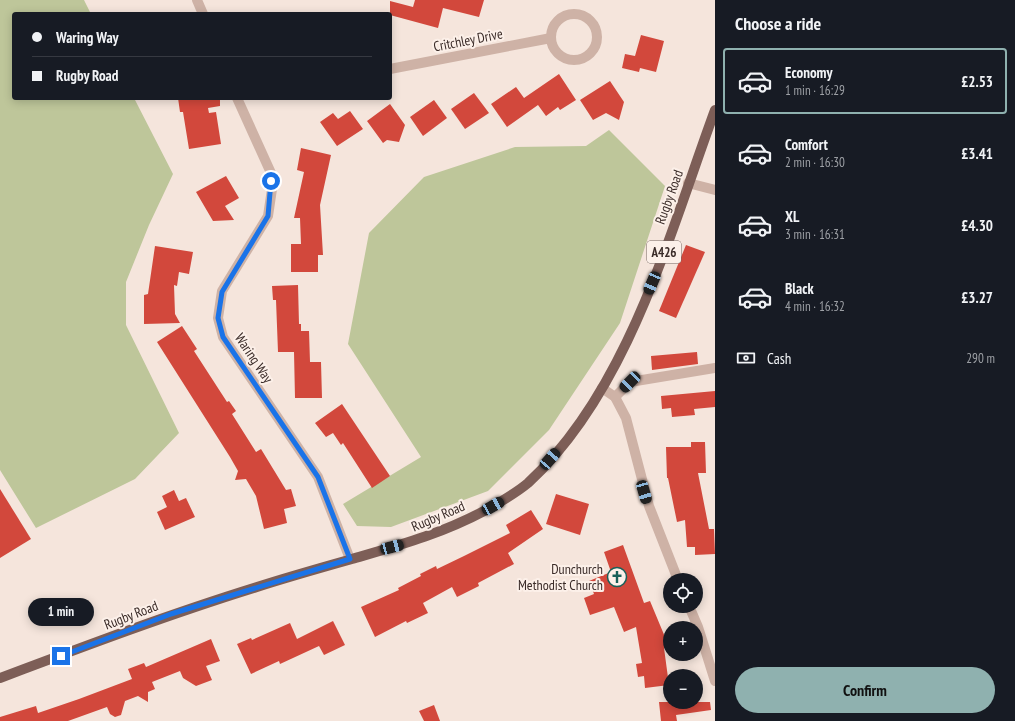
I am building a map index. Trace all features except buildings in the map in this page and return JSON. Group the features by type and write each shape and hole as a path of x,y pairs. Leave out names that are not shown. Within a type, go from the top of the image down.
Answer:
{"main road":[{"name":"Rugby Road","path":"0,678 171,614 350,559 420,540 468,519 505,499 526,485 565,442 602,388 624,349 658,270 715,110"}],"street":[{"path":"197,0 202,12"},
{"path":"573,14 587,18 596,30 598,37 596,45 590,55 579,60 563,58 552,46 551,38 552,31 560,19 573,14"},
{"name":"Critchley Drive","path":"392,69 551,38"},
{"name":"Waring Way","path":"239,100 271,173 272,189 268,216 222,292 218,318 223,337 318,477 350,559"},
{"path":"688,183 715,190"},
{"path":"615,397 630,382 715,368"},
{"path":"602,388 615,397 626,418 649,506 675,573"},
{"path":"692,613 715,681"}],"green space":[{"path":"0,0 84,0 90,12 12,12 12,100 135,100 173,174 149,225 126,282 126,325 179,433 135,479 36,528 0,470"},
{"path":"609,130 665,186 620,323 549,430 488,491 391,527 357,526 343,504 421,457 348,344 369,233 424,177 515,147 586,146"}],"place":[{"name":"Dunchurch Methodist Church","path":"617,577"}],"route":[{"path":"61,656 171,614 258,586 350,559 318,477 223,337 218,318 222,292 268,216 272,189 271,181"}]}
